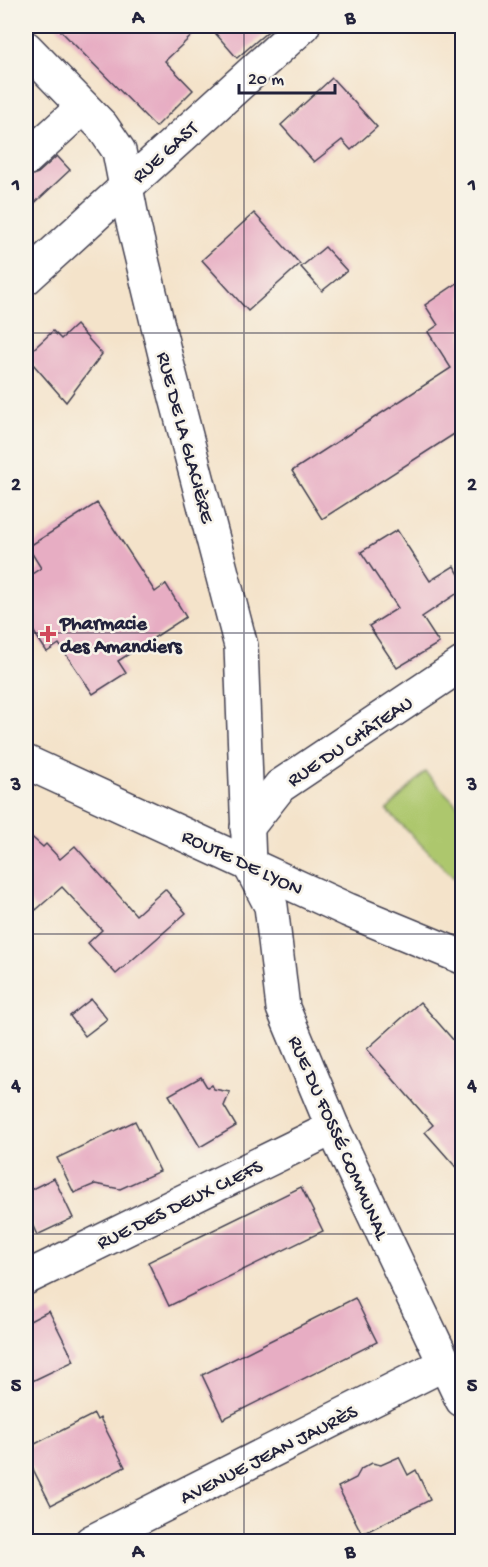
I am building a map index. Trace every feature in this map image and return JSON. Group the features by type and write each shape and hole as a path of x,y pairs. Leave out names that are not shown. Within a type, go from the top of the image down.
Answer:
{"street":[{"name":"RUE GAST","path":"26,278 303,26"},
{"name":"RUE DE LA GLACIÈRE","path":"26,48 102,126 119,150 132,218 162,344 241,646 249,864"},
{"path":"26,159 83,107"},
{"name":"RUE DU CHÂTEAU","path":"247,828 280,786 462,664"},
{"name":"ROUTE DE LYON","path":"26,762 348,910 462,957"},
{"name":"RUE DU FOSSÉ COMMUNAL","path":"249,864 271,906 283,1008 333,1128 462,1400"},
{"name":"RUE DES DEUX CLEFS","path":"26,1278 333,1128"},
{"name":"AVENUE JEAN JAURÈS","path":"91,1542 444,1364"}],"green space":[{"path":"425,772 462,810 462,869 454,878 387,810"}],"building":[{"path":"56,26 202,26 165,61 193,90 156,127"},
{"path":"209,26 274,26 237,58"},
{"path":"332,78 377,127 351,150 342,140 314,162 281,125"},
{"path":"57,156 70,170 26,211 26,177 38,173"},
{"path":"254,213 300,264 248,311 202,260"},
{"path":"325,247 347,271 322,291 301,267"},
{"path":"462,280 462,429 322,519 292,471 451,368 428,332 438,325 425,305"},
{"path":"76,325 102,354 66,402 26,356 53,331 61,339"},
{"path":"97,503 155,592 166,584 186,617 118,661 126,673 93,694 59,644 47,652 26,620 26,578 41,568 28,547"},
{"path":"397,530 430,581 454,566 462,579 462,590 422,617 439,643 397,668 369,626 398,608 361,552"},
{"path":"26,832 43,847 46,844 60,859 75,846 136,915 165,889 186,913 116,974 88,943 102,930 62,887 36,910 26,897"},
{"path":"91,999 107,1019 85,1036 70,1016"},
{"path":"420,1002 462,1050 462,1174 425,1132 433,1125 367,1049"},
{"path":"201,1077 207,1087 212,1085 214,1089 230,1092 224,1106 236,1126 200,1147 169,1095"},
{"path":"135,1121 160,1171 120,1189 95,1184 74,1193 57,1158"},
{"path":"54,1178 73,1218 37,1235 26,1211 26,1192"},
{"path":"301,1187 323,1231 169,1306 148,1262"},
{"path":"355,1298 377,1342 223,1419 202,1375"},
{"path":"49,1311 74,1361 26,1384 26,1323"},
{"path":"94,1414 97,1420 100,1418 125,1467 51,1505 26,1455 30,1453 27,1448"},
{"path":"399,1457 408,1475 416,1470 430,1500 362,1534 338,1487 356,1478 361,1469 372,1463 381,1465"}],"place":[{"name":"Pharmacie des Amandiers","path":"48,634"}]}
